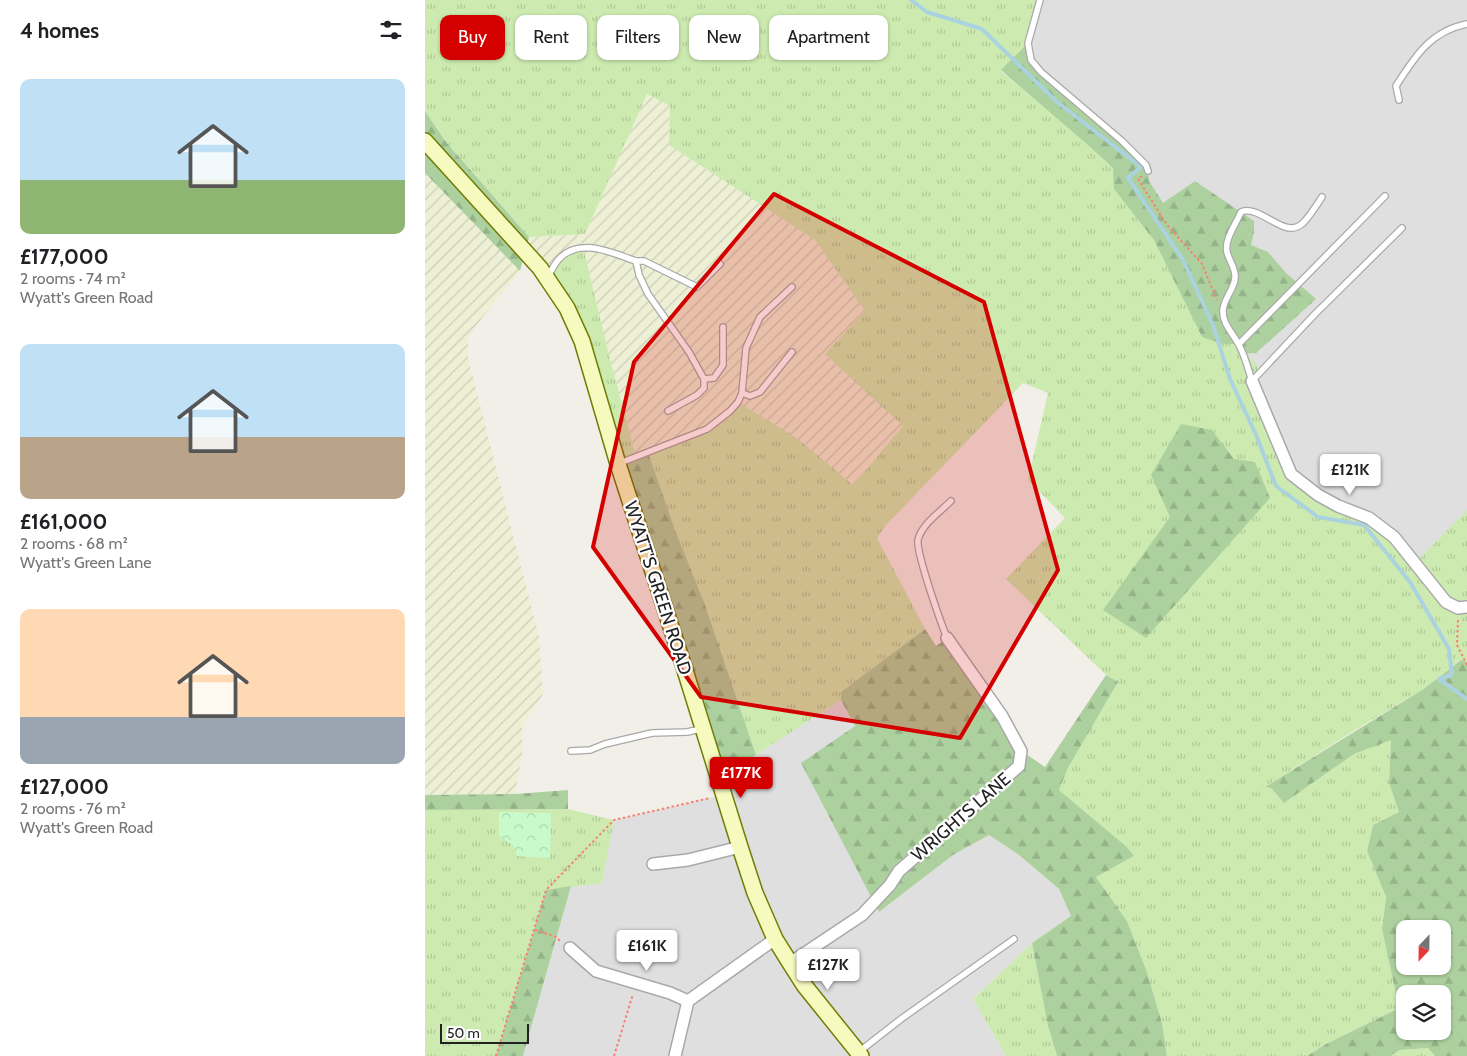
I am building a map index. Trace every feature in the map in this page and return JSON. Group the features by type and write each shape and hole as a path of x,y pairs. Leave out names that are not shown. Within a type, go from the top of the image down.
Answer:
{"street":[{"name":"WYATT'S GREEN ROAD","path":"425,141 547,277 567,308 582,341 618,464 755,893 775,939 790,964 859,1054"},
{"path":"1252,381 1291,474 1318,496 1369,518 1394,537 1446,602 1463,607"},
{"name":"WRIGHTS LANE","path":"790,964 862,915 890,886 899,871 1019,766 1021,751 1002,716 947,638"},
{"path":"653,864 688,860 739,847"},
{"path":"675,1056 688,1001 775,939"},
{"path":"570,948 596,971 670,993 688,1001"}],"lane":[{"path":"1040,0 1028,43 1031,60 1041,72 1122,141 1146,165 1148,171"},
{"path":"1399,100 1397,86 1425,45 1439,34 1467,24"},
{"path":"1239,344 1385,196"},
{"path":"1322,197 1302,225 1294,228 1285,228 1253,211 1246,210 1241,212 1226,246 1234,267 1235,276 1234,284 1223,305 1223,314 1229,329 1239,344 1252,381 1315,314 1402,228"},
{"path":"547,277 559,259 571,250 583,247 644,261 697,287 720,264"},
{"path":"636,260 639,275 648,294 679,338 704,379 704,388 697,395 668,411"},
{"path":"618,464 707,429 730,411 738,402 742,393 746,348 760,317 792,288"},
{"path":"704,379 714,378 723,366 723,328"},
{"path":"742,393 751,396 760,392 792,352"},
{"path":"947,638 920,556 918,540 924,528 951,501"},
{"path":"571,750 590,750 605,744 652,733 687,732 703,729"},
{"path":"859,1054 901,1020 1014,940"}],"path":[{"path":"1148,171 1138,179 1167,225 1202,264 1223,314"},
{"path":"1463,607 1457,645 1467,665"},
{"path":"496,1056 546,890 614,820 714,797 724,792"},
{"path":"534,930 556,937 570,948"},
{"path":"614,1056 636,983"}],"highlighted area":[{"path":"774,194 984,302 1058,570 960,738 701,697 593,547 634,362"}],"shaded area":[{"path":"1040,0 1467,0 1467,607 1304,485 1031,60 1028,43"},
{"path":"841,700 855,726 838,738 879,912 953,855 989,835 1019,855 1059,889 1071,916 1032,943 973,999 1006,1056 523,1056 571,886 602,883 614,820 714,797 724,793 719,776 756,755"}],"green space":[{"path":"425,0 1040,0 1028,43 1001,71 1113,168 1115,189 1154,240 1202,337 1239,344 1261,371 1252,382 1291,474 1369,518 1415,563 1467,510 1467,662 1460,660 1422,690 1265,787 1271,788 1284,803 1354,754 1391,739 1389,783 1399,812 1373,825 1367,851 1386,897 1382,929 1396,994 1396,1009 1326,1044 1307,1056 1167,1056 1162,1023 1147,972 1127,921 1096,877 1134,856 1127,847 1059,790 1068,768 1118,682 1106,675 1006,579 1065,518 1028,480 1048,393 1023,383 886,525 877,538 925,629 841,692 841,700 756,755 704,602 675,530 648,452 707,429 738,402 798,439 853,485 903,426 825,354 865,311 815,240 669,145 670,106 647,94 585,234 529,237 446,142 425,111"},
{"path":"1028,43 1031,60 1122,141 1148,171 1149,181 1163,203 1195,181 1254,221 1251,245 1268,252 1286,273 1316,299 1256,353 1243,354 1238,344 1223,344 1202,337 1154,240 1114,189 1113,168 1001,70"},
{"path":"647,94 670,106 669,145 815,240 865,311 825,354 903,426 853,485 798,439 707,429 636,457 610,359 526,252 529,237 585,234"},
{"path":"425,111 446,142 529,237 520,271 425,173"},
{"path":"425,173 520,271 479,322 468,339 468,358 539,637 543,694 522,727 522,755 515,794 425,795"},
{"path":"583,247 636,457 618,464 593,378 547,277 558,259"},
{"path":"1181,424 1212,430 1234,459 1255,462 1270,498 1146,638 1103,610 1170,517 1151,475"},
{"path":"648,452 675,530 704,602 756,755 719,776 618,464"},
{"path":"925,629 936,646 947,638 1020,750 1045,767 1106,675 1118,682 1068,768 1059,790 1127,847 1134,856 1096,877 1127,921 1147,972 1162,1023 1167,1056 1057,1056 1048,1026 1032,943 1071,916 1059,889 1019,855 989,835 953,855 879,912 801,763 855,726 841,700 841,692"},
{"path":"1461,660 1467,662 1467,1056 1435,1056 1428,1048 1400,1050 1390,1056 1307,1056 1326,1044 1396,1009 1396,1040 1451,1040 1451,985 1396,985 1396,994 1382,929 1386,897 1367,851 1373,825 1399,812 1389,783 1391,740 1354,754 1284,803 1271,788 1265,787 1422,690"},
{"path":"568,790 568,809 425,810 425,795 515,794"},
{"path":"568,809 614,820 602,883 546,890 496,1056 425,1056 425,810"},
{"path":"499,812 551,813 550,858 517,856 513,845 499,836"},
{"path":"571,886 523,1056 496,1056 546,890"},
{"path":"1032,943 1048,1026 1057,1056 1006,1056 973,999"},
{"path":"1428,1048 1435,1056 1390,1056 1400,1050"}],"waterway":[{"path":"911,0 927,12 982,29 1056,101 1141,167 1128,178 1183,260 1213,325 1230,379 1257,437 1276,486 1318,517 1364,525 1410,582 1449,649 1452,675 1439,679 1467,699"}]}
